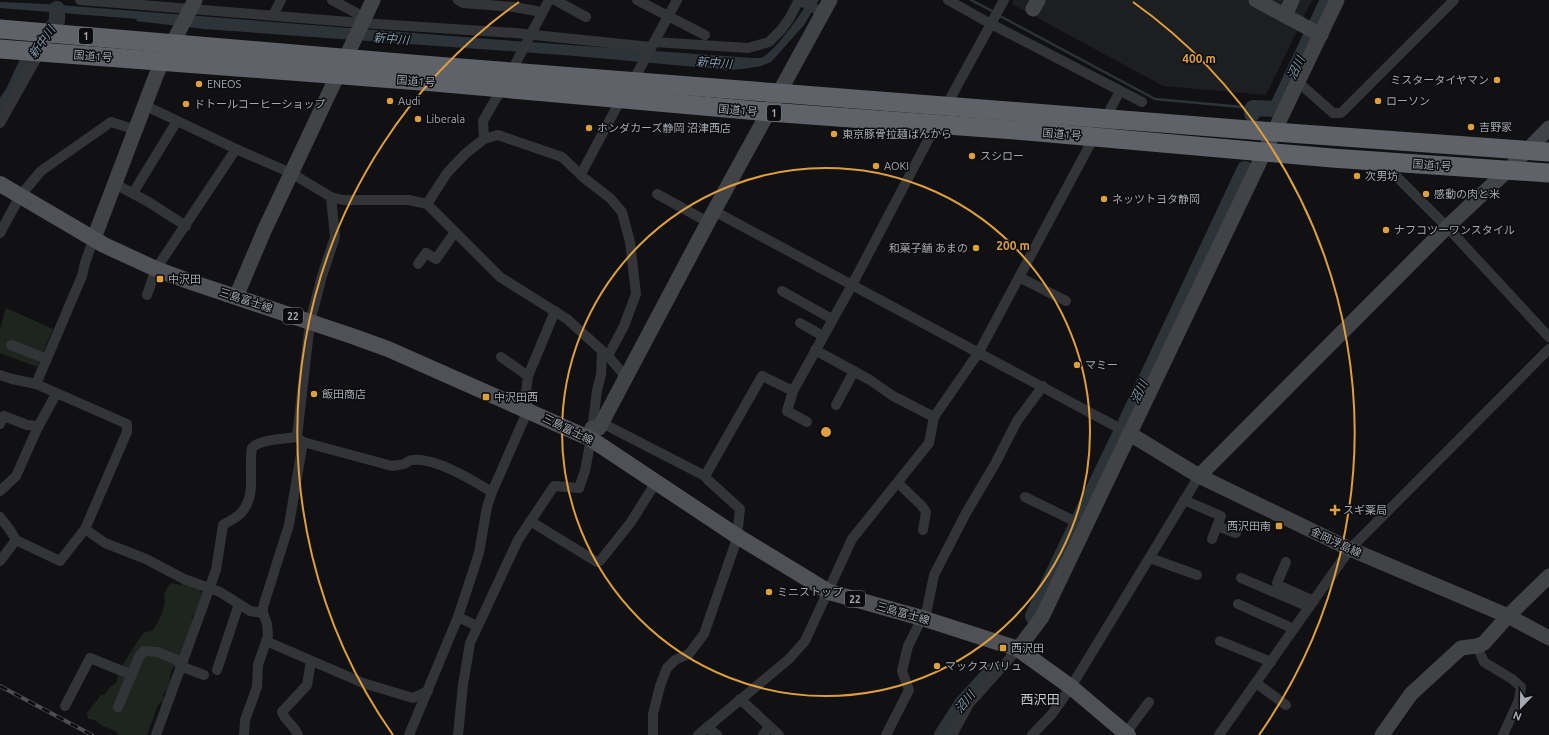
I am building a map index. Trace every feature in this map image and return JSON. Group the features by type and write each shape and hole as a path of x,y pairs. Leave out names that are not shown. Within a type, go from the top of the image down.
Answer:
{"highway":[{"name":"国道1号","path":"0,29 174,41 344,61 502,88 621,99 1265,152 1549,172"},
{"name":"国道1号","path":"0,48 163,62 344,61 514,66 636,75 779,92 946,106 1549,152"}],"main road":[{"name":"三島富士線","path":"0,184 127,257 156,270 388,349 528,410 595,430 656,482 737,536 829,592 924,618 1018,649 1072,687 1127,734"}],"street":[{"path":"80,0 193,4 273,15 363,20 529,36 653,44 748,48 769,42 789,19 801,1 824,8 626,377 595,430"},
{"path":"273,15 281,0"},
{"path":"332,0 363,20"},
{"path":"236,297 264,231 373,0"},
{"path":"458,0 462,2 516,3 542,12"},
{"path":"514,66 549,0"},
{"path":"555,0 586,17"},
{"path":"637,0 705,35"},
{"path":"636,75 677,0"},
{"path":"948,0 991,24 1142,102"},
{"path":"946,106 1004,0"},
{"path":"1256,0 1314,31"},
{"path":"1285,15 1292,0"},
{"path":"952,735 969,704 1018,649 1042,617 1298,82 1314,31 1338,0"},
{"path":"1298,82 1333,113 1341,113 1454,0"},
{"path":"36,384 82,276 94,238 136,130 144,105 163,62 193,4"},
{"path":"0,123 40,52"},
{"path":"484,139 483,121 502,88"},
{"path":"1105,119 1120,91"},
{"path":"581,174 621,99"},
{"path":"144,105 236,149 291,173 331,197 343,200 409,200 427,204 500,277 568,319 605,354 626,377"},
{"path":"133,193 177,121"},
{"path":"0,233 20,196 41,171 111,122 136,130"},
{"path":"808,422 787,411 793,391 852,285 936,125"},
{"path":"1032,735 1052,714 1072,687 1199,476 1549,128"},
{"path":"427,204 447,173 465,154 484,139 498,135 562,156 610,198 622,212 630,242 636,294 624,326 605,354 597,390 595,430 585,471 579,488 554,486 518,540 470,643 466,664 458,735"},
{"path":"698,735 789,659 805,641 852,540 930,443 934,417 979,352 1094,137"},
{"path":"147,295 156,270 236,149"},
{"path":"1381,161 1448,227 1549,337"},
{"path":"115,184 133,193 186,226"},
{"path":"657,194 711,217 852,285 1130,434"},
{"path":"244,735 245,720 258,687 258,665 268,636 263,608 288,525 300,440 310,322 334,237 331,197"},
{"path":"418,264 426,253 436,258 455,232"},
{"path":"1019,278 1066,301"},
{"path":"782,291 832,319"},
{"path":"409,735 458,617 479,553 487,507 492,492 528,410 526,392 528,376 555,311"},
{"path":"800,323 823,336"},
{"path":"11,345 47,359"},
{"path":"1224,733 1256,683 1350,549 1549,349"},
{"path":"815,350 870,380 893,396 934,417"},
{"path":"501,357 528,376"},
{"path":"836,405 854,371"},
{"path":"0,375 36,384 127,424 127,432 84,530 68,548 60,561 16,540 0,518"},
{"path":"705,476 762,376 793,391"},
{"path":"886,735 909,690 902,671 908,646 924,618 934,575 966,513 995,464 1017,421 1042,386"},
{"path":"0,490 16,476 39,426 56,394"},
{"path":"0,424 4,416 27,425 39,426"},
{"path":"595,430 705,476 740,509 737,536 704,634 689,654 675,660 667,668 660,686 654,714 653,735"},
{"name":"金岡浮島線","path":"1130,434 1199,476 1350,549 1508,616 1549,638"},
{"path":"156,735 216,570 223,525 241,514 247,504 251,492 252,448 255,445 261,442 300,440 392,466 405,464 411,460 420,460 441,465 465,476 492,492"},
{"path":"530,521 597,562 600,561 631,522 656,482"},
{"path":"898,483 922,506 926,512 923,530"},
{"path":"1026,497 1070,519"},
{"path":"1184,500 1221,516 1212,539"},
{"path":"1217,526 1236,533"},
{"path":"84,530 105,543 146,560 184,579 220,592 250,611 263,613"},
{"path":"0,561 16,540"},
{"path":"1150,558 1198,575"},
{"path":"1286,562 1277,583 1278,585 1311,604"},
{"path":"1382,735 1411,694 1461,648 1477,646 1484,643 1508,616 1549,576"},
{"path":"1242,578 1311,604"},
{"path":"217,670 240,604"},
{"path":"1238,604 1294,628"},
{"path":"458,617 477,626"},
{"path":"266,641 297,653 311,661 363,683 413,698 428,691"},
{"path":"1220,641 1271,662"},
{"path":"1477,646 1484,662 1512,679 1521,687 1519,700 1504,735"},
{"path":"118,708 139,657 144,651 157,652 204,675"},
{"path":"66,706 90,658 132,675"},
{"path":"298,735 293,725 286,720 282,712 307,685 311,661"},
{"path":"1256,683 1286,704"},
{"path":"740,699 766,731 779,735"},
{"path":"1127,734 1149,702"},
{"path":"707,727 717,735"}],"shaded area":[{"path":"1014,0 1312,0 1266,95 1163,86 1012,4"},
{"path":"6,308 53,329 37,367 0,353 0,329"},
{"path":"172,583 181,585 184,583 197,587 202,593 199,607 192,618 193,620 178,663 171,670 169,688 164,693 163,700 158,705 147,735 119,735 116,731 102,726 95,720 88,719 87,713 101,695 105,694 110,687 116,683 119,671 139,639 145,632 152,631 155,627 164,609 164,594 169,585"}],"water":[{"path":"809,0 819,0 804,25 771,62 761,66 729,70 575,56 204,29 136,21 137,19 0,8 0,2 47,4 502,40 761,58 773,49 780,41 801,14"}],"waterway":[{"path":"971,0 994,12"},
{"name":"沼川","path":"1252,114 1253,108 1276,109 1328,0"},
{"name":"新中川","path":"0,112 13,93 26,65 57,21 57,9"},
{"path":"998,15 1155,99 1253,108"},
{"name":"沼川","path":"1033,616 1245,169"},
{"name":"沼川","path":"942,735 962,704 992,671"}],"railway":[{"path":"0,686 92,735"}],"place":[{"name":"ミスタータイヤマン","path":"1497,80"},
{"name":"ENEOS","path":"199,84"},
{"name":"Audi","path":"390,101"},
{"name":"ローソン","path":"1378,101"},
{"name":"ドトールコーヒーショップ","path":"186,104"},
{"name":"Liberala","path":"418,119"},
{"name":"吉野家","path":"1471,127"},
{"name":"ホンダカーズ静岡 沼津西店","path":"589,128"},
{"name":"東京豚骨拉麺ばんから","path":"834,134"},
{"name":"スシロー","path":"972,156"},
{"name":"AOKI","path":"876,166"},
{"name":"次男坊","path":"1357,176"},
{"name":"感動の肉と米","path":"1426,194"},
{"name":"ネッツトヨタ静岡","path":"1104,199"},
{"name":"ナフコツーワンスタイル","path":"1386,230"},
{"name":"和菓子舗 あまの","path":"976,248"},
{"name":"中沢田","path":"160,279"},
{"name":"マミー","path":"1077,365"},
{"name":"飯田商店","path":"314,394"},
{"name":"中沢田西","path":"486,397"},
{"name":"スギ薬局","path":"1335,510"},
{"name":"西沢田南","path":"1279,526"},
{"name":"ミニストップ","path":"769,592"},
{"name":"西沢田","path":"1003,648"},
{"name":"マックスバリュ","path":"937,666"}],"district":[{"name":"西沢田","path":"1040,699"}]}
